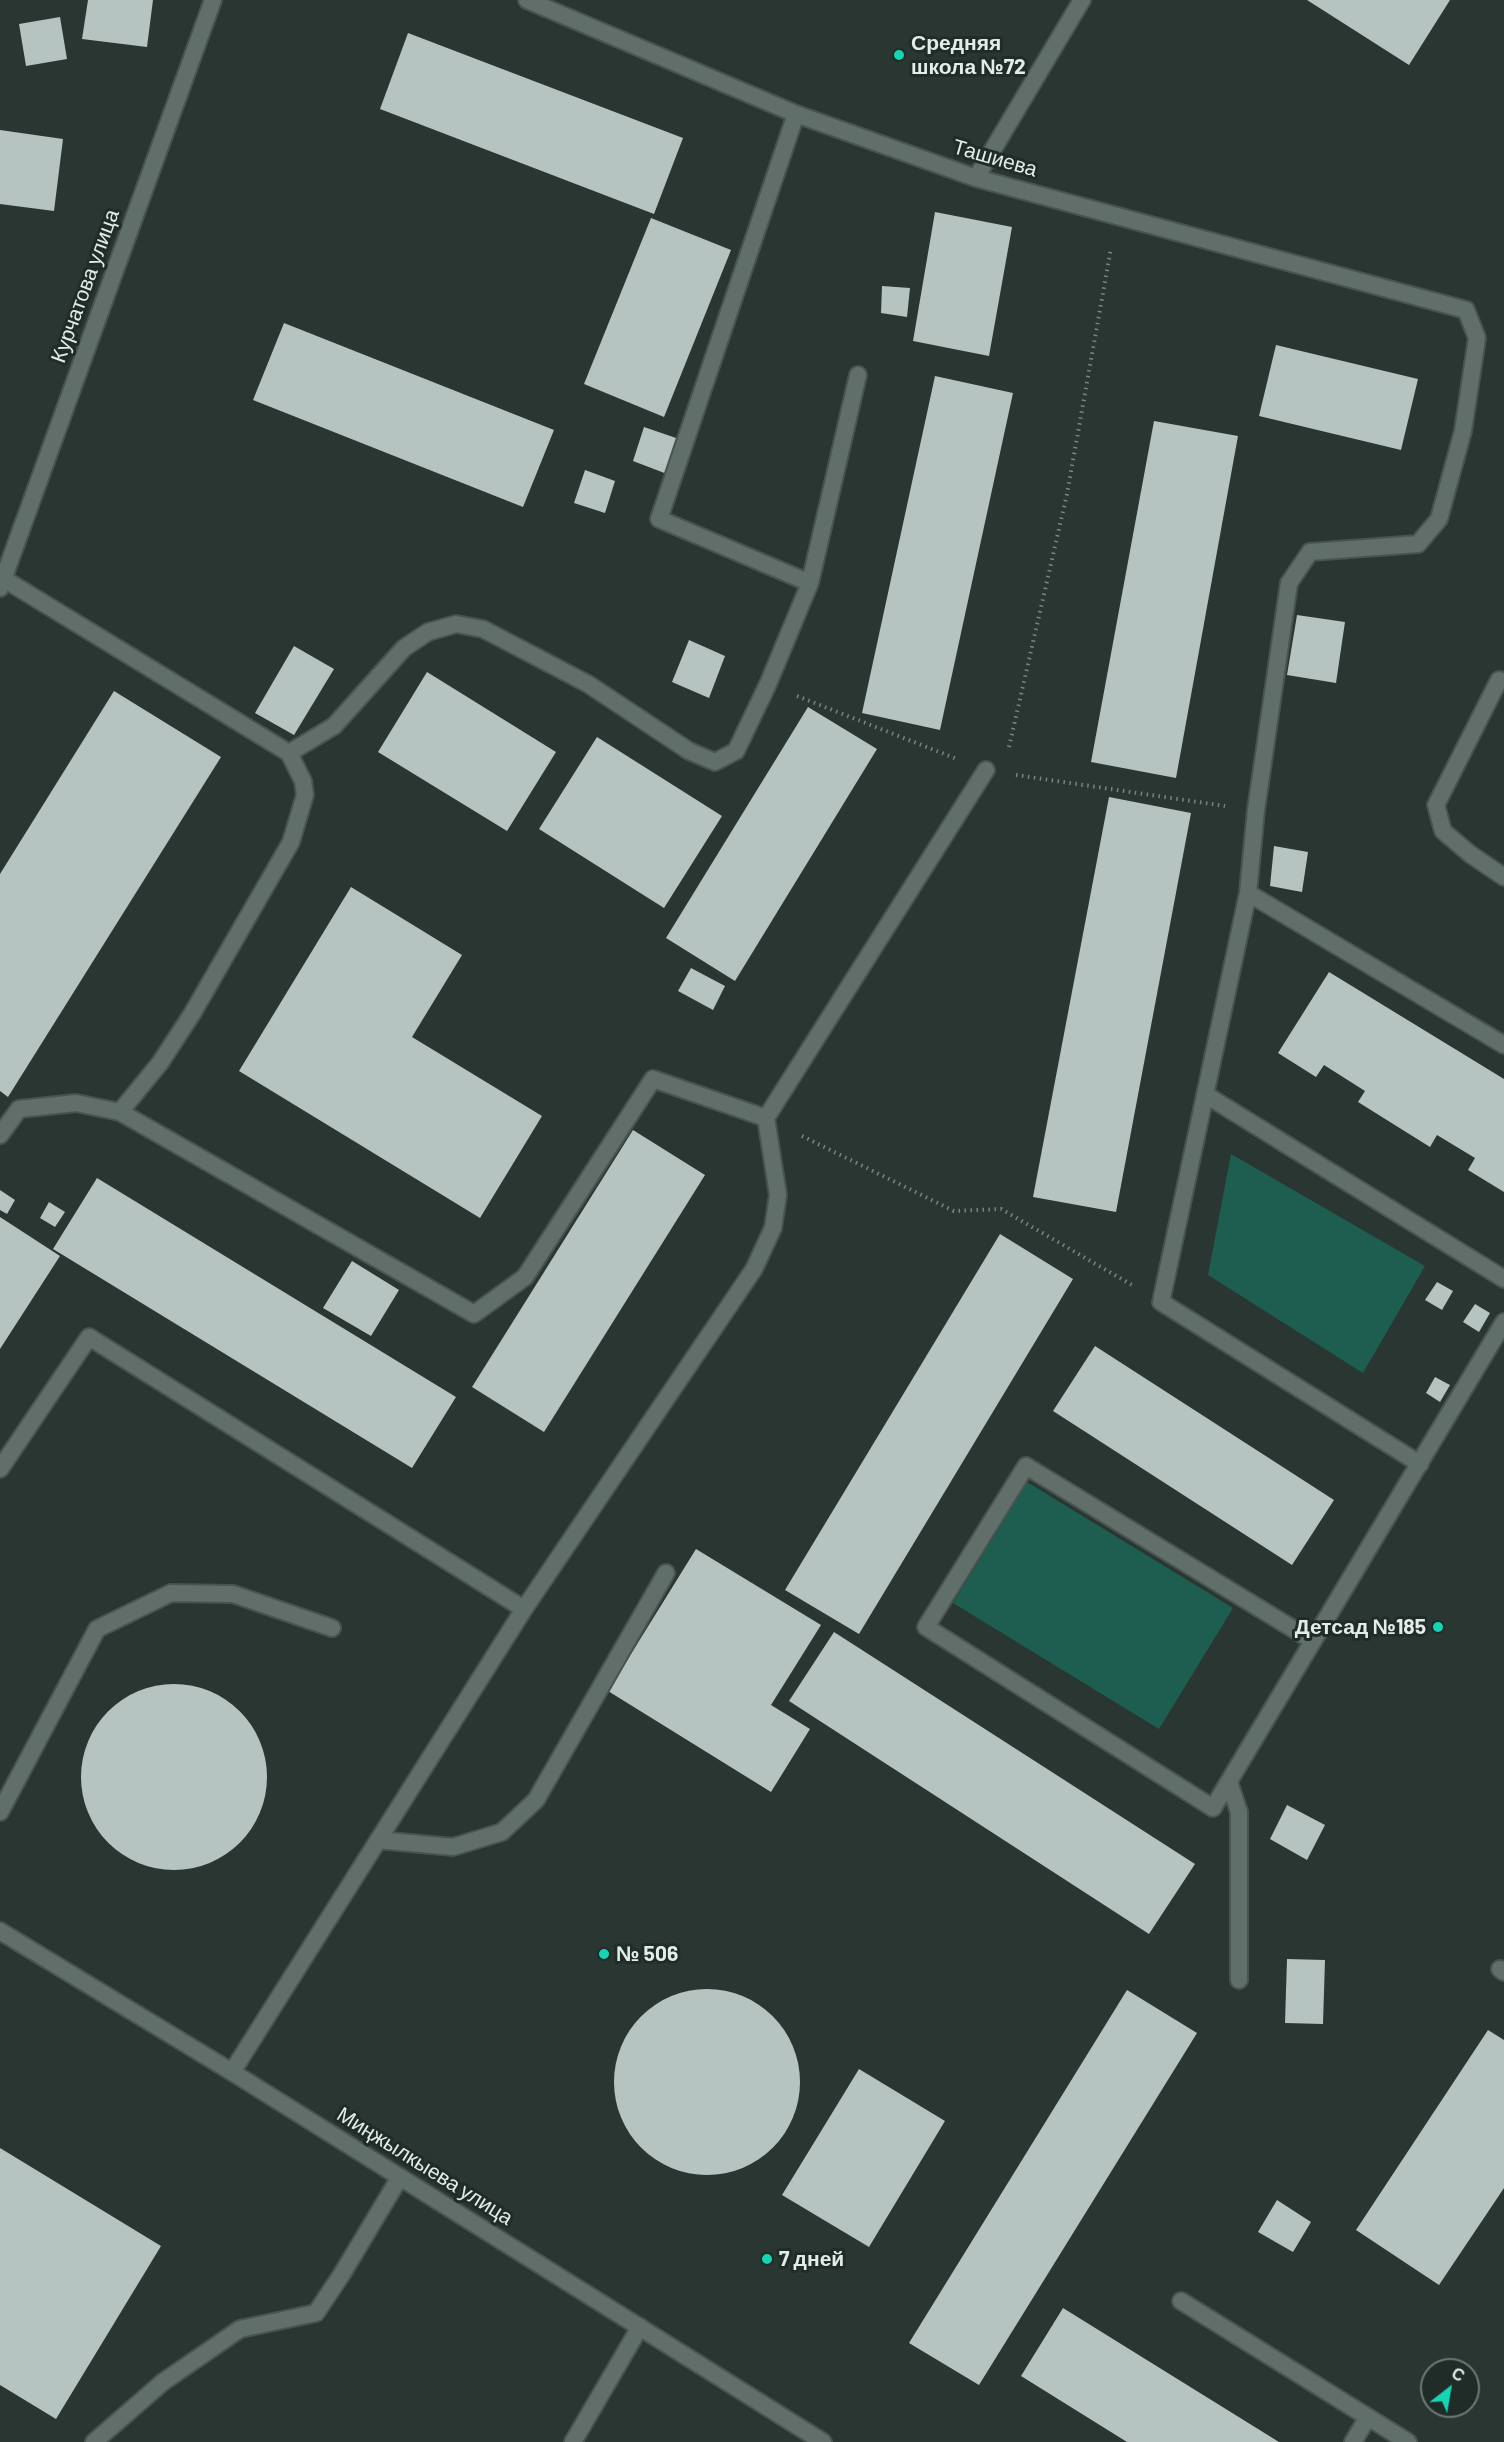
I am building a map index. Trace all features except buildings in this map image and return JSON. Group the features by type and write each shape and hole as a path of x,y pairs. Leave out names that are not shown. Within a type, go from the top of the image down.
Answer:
{"street":[{"name":"Курчатова улица","path":"2,583 213,0"},
{"name":"Ташиева","path":"527,0 796,114 976,178 1466,310 1476,338 1463,431 1439,519 1418,544 1310,552 1288,583 1256,810 1248,893"},
{"path":"976,178 1082,0"},
{"path":"796,114 659,519 810,583"},
{"path":"289,753 334,726 404,648 428,633 456,624 483,629 588,684 689,751 715,762 736,751 768,684 810,583 858,375"},
{"path":"2,583 289,753 303,781 305,795 291,842 192,1014 160,1063 120,1112"},
{"path":"1499,680 1436,805 1443,831 1470,854 1504,876"},
{"path":"232,2072 524,1609 754,1269 773,1228 778,1195 766,1118 986,770"},
{"path":"1420,1464 1161,1302 1248,893 1504,1045"},
{"path":"0,1114 20,1109 76,1103 120,1112 474,1314 525,1277 653,1079 766,1118"},
{"path":"1206,1095 1504,1280"},
{"path":"0,1135 20,1109"},
{"path":"1313,1641 1026,1466 926,1628 1213,1808 1420,1464 1504,1322"},
{"path":"0,1468 89,1336 524,1609"},
{"path":"378,1840 453,1848 502,1832 536,1800 666,1574"},
{"path":"0,1812 97,1629 171,1593 233,1594 333,1628"},
{"path":"1229,1782 1239,1812 1239,1980"},
{"name":"Миңжылкыева улица","path":"0,1931 232,2072 823,2442"},
{"path":"94,2442 164,2382 240,2329 316,2313 400,2177"},
{"path":"1181,2301 1408,2442"},
{"path":"573,2442 640,2327"},
{"path":"1353,2442 1368,2417"}],"path":[{"path":"986,770 1002,759 1010,745 1067,494 1117,215"},
{"path":"766,1118 954,1211 1001,1209 1161,1302"}],"green space":[{"path":"1231,1154 1425,1266 1363,1373 1208,1275"},
{"path":"1027,1482 1233,1608 1159,1729 953,1603"}],"place":[{"name":"Средняя школа №72","path":"899,55"},
{"name":"Детсад №185","path":"1438,1627"},
{"name":"№ 506","path":"604,1954"},
{"name":"7 дней","path":"767,2259"}]}
